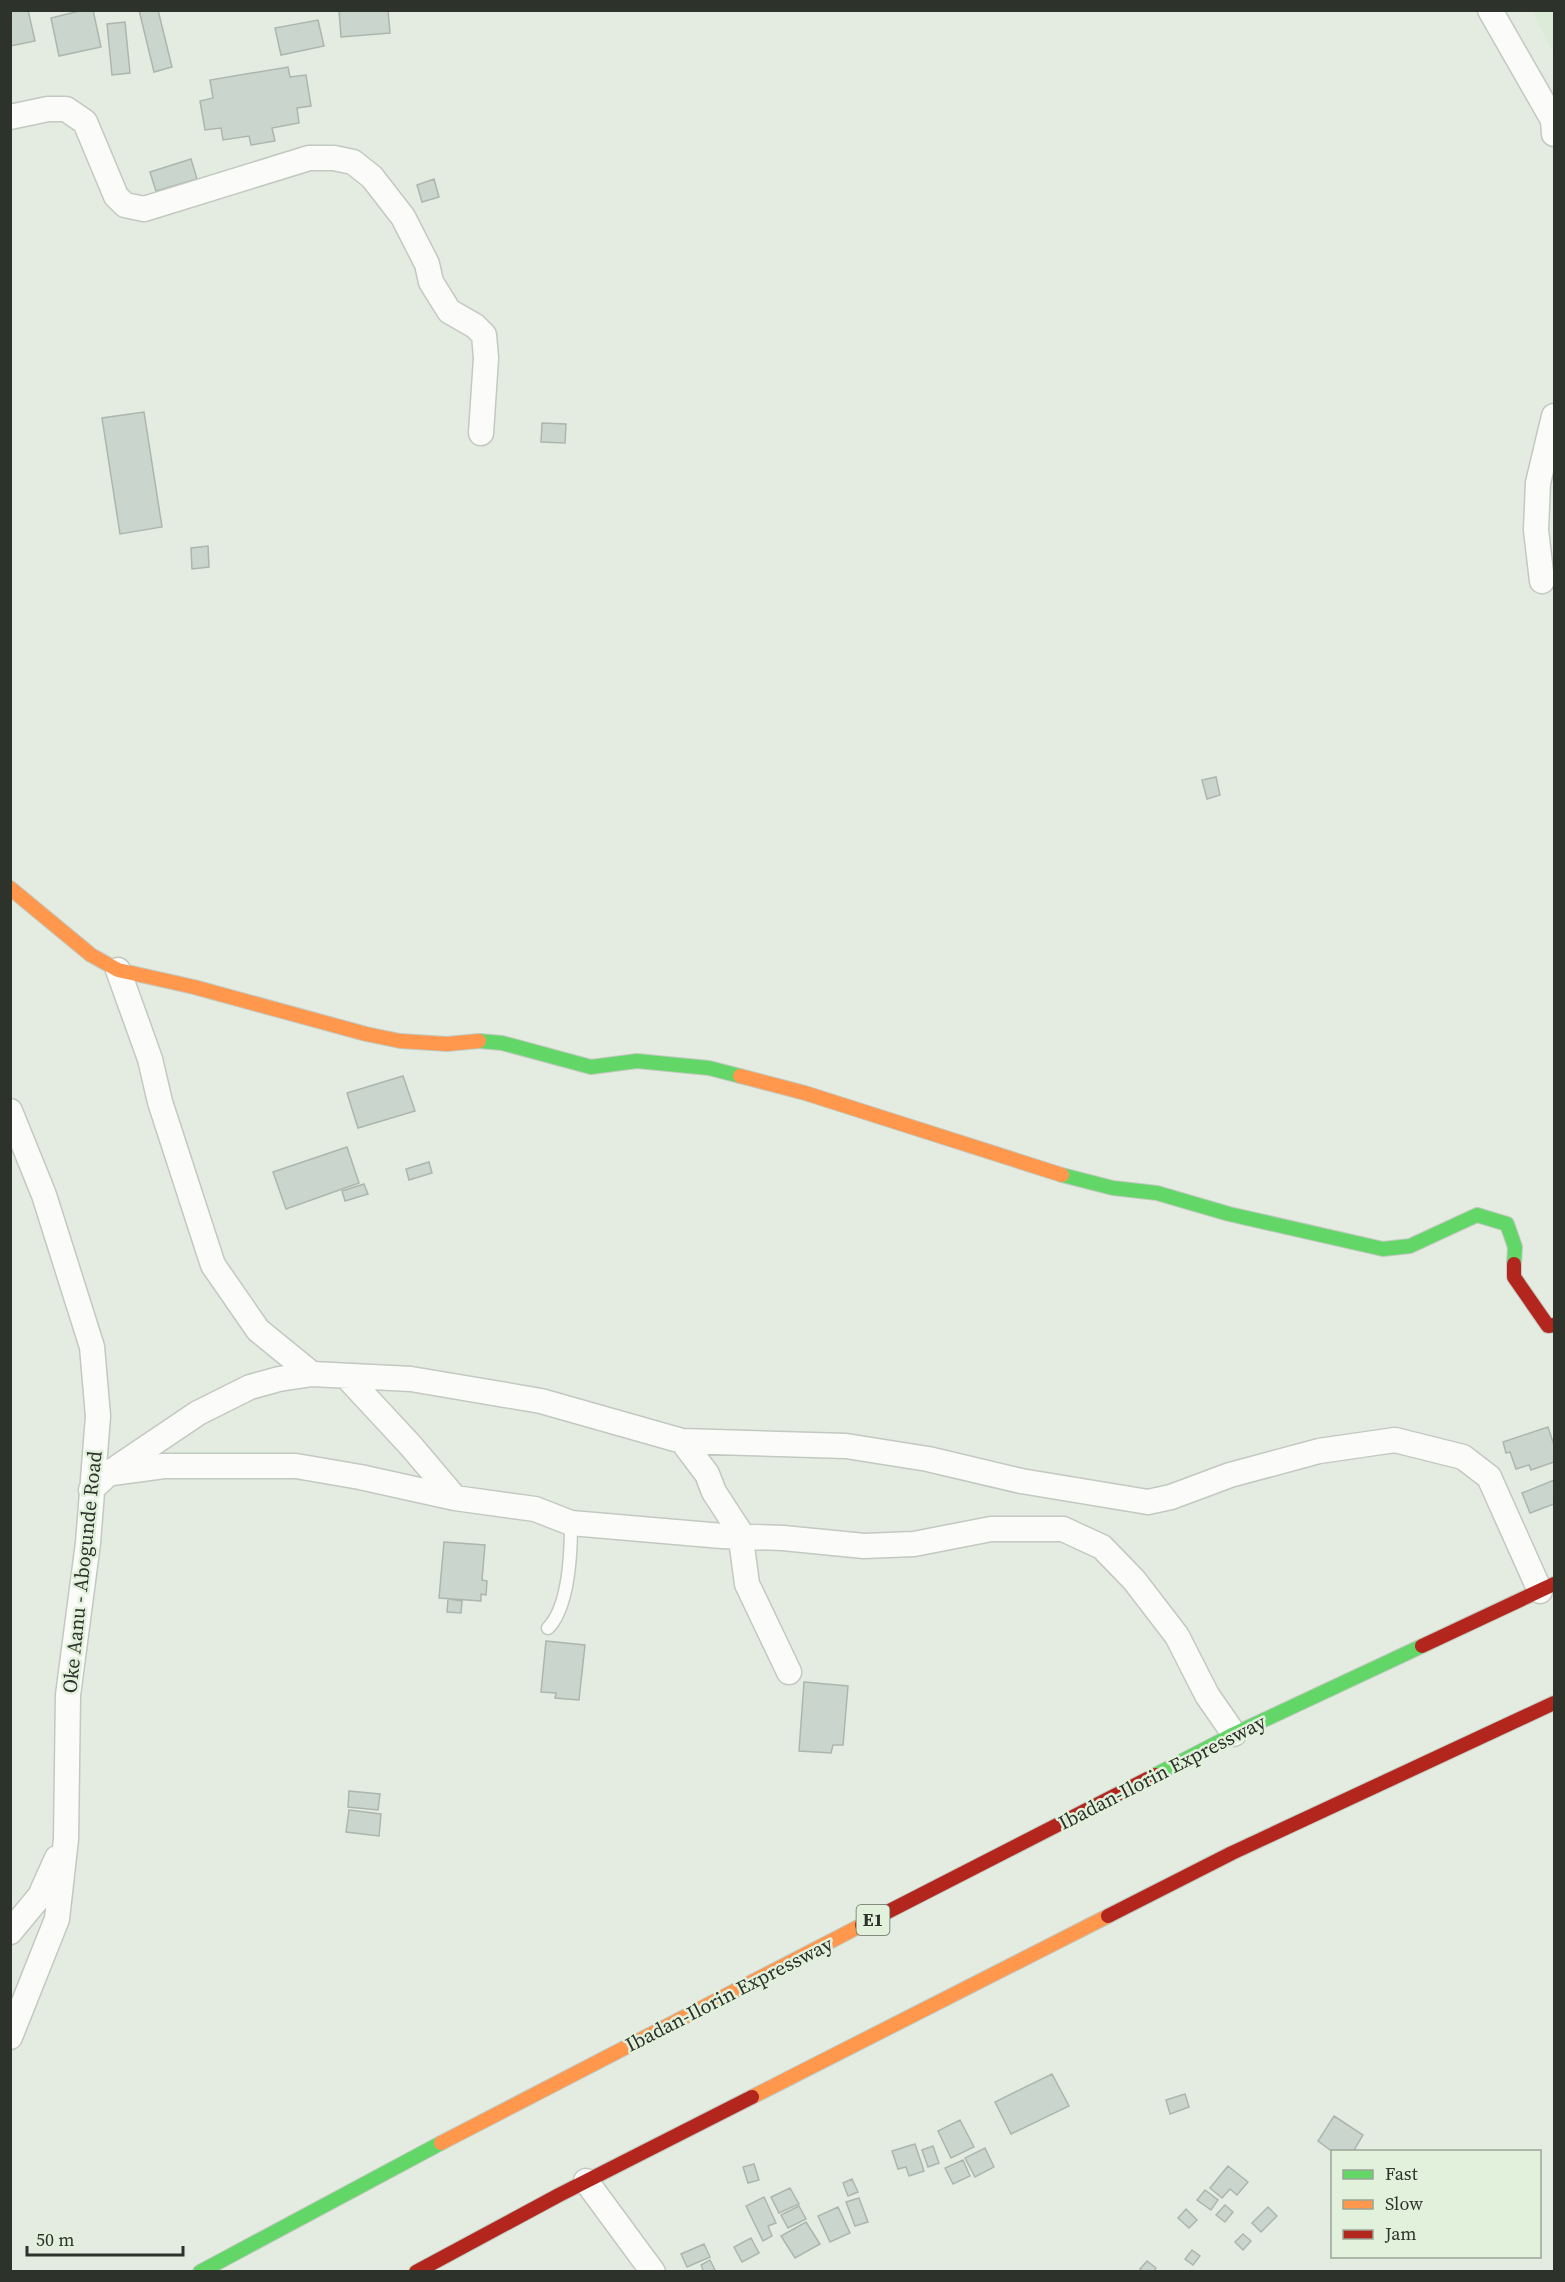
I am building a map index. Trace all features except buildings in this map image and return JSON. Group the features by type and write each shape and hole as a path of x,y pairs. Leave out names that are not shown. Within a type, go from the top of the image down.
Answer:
{"main road":[{"path":"10,888 91,956 118,970 194,987 366,1034 400,1041 447,1044 484,1041 502,1043 591,1067 638,1061 709,1068 805,1093 1086,1182 1157,1193 1229,1214 1383,1249 1410,1246 1477,1215 1507,1224 1515,1247 1514,1277 1548,1326 1554,1324"},
{"name":"Ibadan-Ilorin Expressway","path":"200,2271 510,2106 1234,1734 1547,1587"},
{"path":"416,2271 586,2181 1232,1853 1554,1703"}],"street":[{"path":"1490,10 1553,120 1554,134"},
{"path":"10,117 48,109 66,109 85,122 116,196 125,206 144,209 309,158 334,158 353,162 372,177 403,217 427,264 431,282 449,311 475,326 484,335 486,358 481,434"},
{"path":"1542,581 1536,530 1538,483 1554,416"},
{"path":"118,970 150,1059 160,1102 213,1265 258,1330 312,1374"},
{"name":"Oke Aanu - Abogunde Road","path":"10,1112 44,1195 92,1347 98,1416 88,1543 68,1695 66,1839 57,1919 10,2037"},
{"path":"91,1490 109,1473 198,1413 250,1387 279,1379 312,1374 411,1379 541,1401 682,1442 846,1446 928,1458 1020,1481 1148,1502 1171,1497 1230,1475 1319,1451 1395,1440 1463,1457 1489,1477 1547,1587"},
{"path":"346,1376 411,1446 455,1498"},
{"path":"682,1442 707,1474 714,1492 741,1536 747,1584 789,1672"},
{"path":"109,1473 164,1466 296,1466 360,1477 455,1498 535,1509 571,1523 864,1546 914,1544 991,1529 1063,1529 1102,1547 1134,1580 1177,1636 1207,1695 1234,1734"},
{"path":"10,1932 40,1896 66,1839"},
{"path":"586,2181 653,2271"}],"lane":[{"path":"548,1628 555,1620 564,1589 571,1551 571,1523"}],"shaded area":[{"path":"1532,11 1554,11 1554,54"}],"traffic: fast":[{"path":"479,1041 502,1043 591,1067 637,1061 709,1068 740,1076"},
{"path":"1062,1175 1113,1188 1157,1193 1229,1214 1383,1249 1410,1246 1477,1215 1507,1224 1515,1247 1514,1264"},
{"path":"1155,1775 1234,1734 1422,1646"},
{"path":"200,2272 441,2143"}],"traffic: slow":[{"path":"10,888 91,955 118,970 194,987 366,1034 400,1041 447,1044 479,1041"},
{"path":"740,1076 805,1093 1062,1175"},
{"path":"752,2097 1108,1916"},
{"path":"441,2143 862,1925"}],"traffic: jam":[{"path":"1514,1264 1514,1277 1548,1326 1554,1325"},
{"path":"1422,1646 1554,1584"},
{"path":"1108,1916 1232,1853 1554,1703"},
{"path":"862,1925 1155,1775"},
{"path":"416,2272 559,2195 752,2097"}]}
